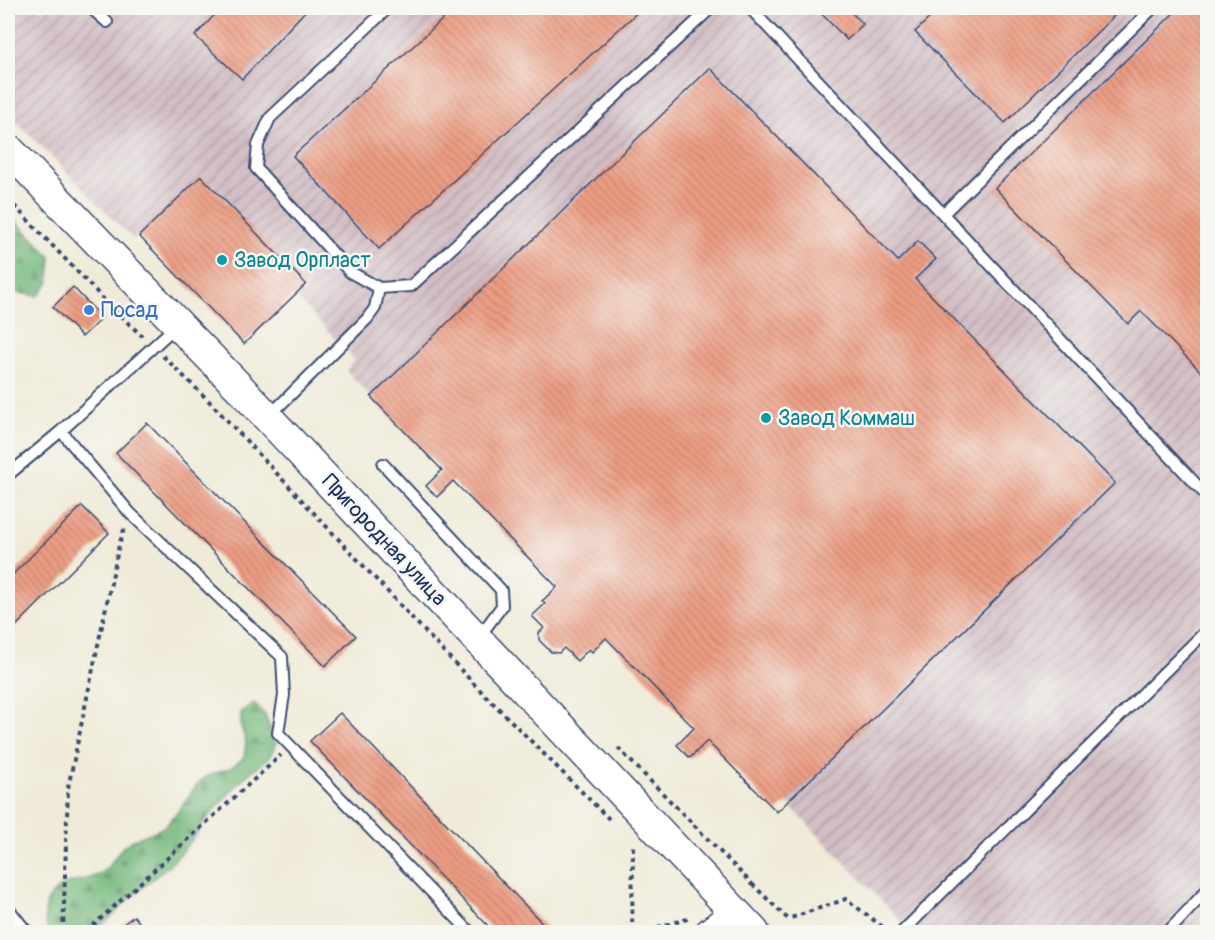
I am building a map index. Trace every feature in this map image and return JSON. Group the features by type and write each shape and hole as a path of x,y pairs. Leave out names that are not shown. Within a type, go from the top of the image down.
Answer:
{"main road":[{"name":"Пригородная улица","path":"8,149 268,417 744,922"}],"street":[{"name":"Пригородная улица","path":"709,933 744,922"}],"lane":[{"path":"90,8 107,22"},
{"path":"388,8 270,118 258,145 256,168 350,272 379,288 411,286 711,8"},
{"path":"750,8 1208,497"},
{"path":"943,214 1153,8"},
{"path":"268,417 367,319 375,308 379,288"},
{"path":"8,475 61,431 178,324"},
{"path":"61,431 130,513 282,657 284,695 278,733 466,931"},
{"path":"383,464 501,590 502,606 477,640"},
{"path":"902,933 1208,629"},
{"path":"1168,933 1208,890"},
{"path":"8,908 27,933"}],"path":[{"path":"8,200 111,306 209,401 475,685 609,819"},
{"path":"63,933 68,788 119,545 130,513"},
{"path":"86,933 291,746"},
{"path":"626,836 634,844 632,933"},
{"path":"752,884 788,919 846,899 889,933"}],"shaded area":[{"path":"8,8 1207,8 1207,932 912,932 787,803 777,812 371,397 346,370 355,360 294,295 201,176 139,236 133,239 8,113"}],"green space":[{"path":"8,213 51,257 49,283 38,296 12,292 8,287"},
{"path":"254,703 265,715 276,744 269,758 234,788 175,860 107,921 91,932 49,932 45,910 56,890 102,872 127,843 167,824 201,781 211,774 232,767 244,757 246,742 241,727 241,712"}],"building":[{"path":"221,8 308,8 242,79 195,36"},
{"path":"455,8 642,8 379,249 293,156"},
{"path":"816,8 847,8 863,24 847,40"},
{"path":"940,8 1122,8 1005,123 915,32"},
{"path":"1179,8 1208,8 1208,379 1141,311 1128,324 995,188"},
{"name":"Завод Коммаш","path":"710,68 898,261 918,241 936,259 915,279 1115,483 777,812 707,741 690,758 677,745 694,728 606,638 592,652 589,649 577,661 564,648 559,653 551,652 539,640 539,633 544,628 532,616 545,604 542,601 557,587 453,481 437,497 426,486 442,470 371,397"},
{"name":"Завод Орпласт","path":"201,176 306,284 244,344 139,236"},
{"path":"73,287 102,318 82,337 53,307"},
{"path":"147,423 356,636 325,666 116,453"},
{"path":"82,506 109,533 8,634 8,579"},
{"path":"340,713 547,928 542,932 494,932 310,741"},
{"path":"134,916 147,932 113,932"}],"place":[{"name":"Завод Орпласт","path":"222,260"},
{"name":"Посад","path":"89,310"},
{"name":"Завод Коммаш","path":"766,418"}]}
